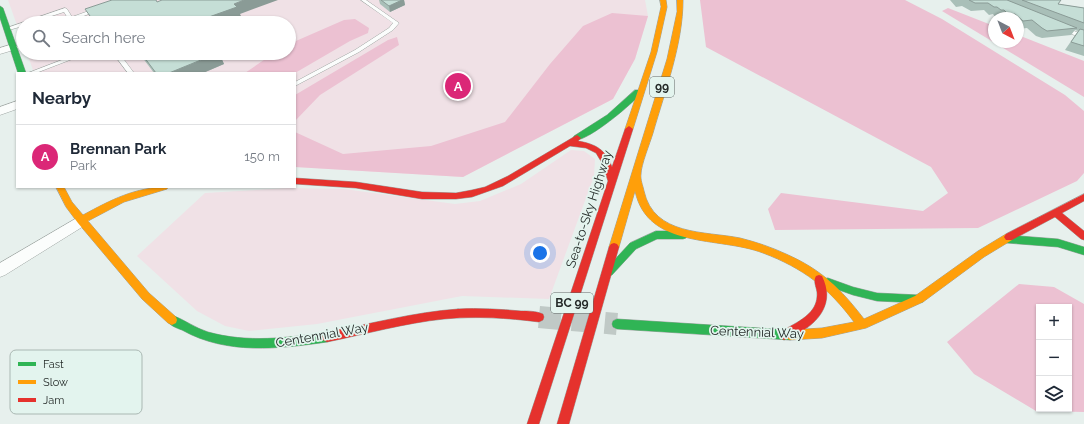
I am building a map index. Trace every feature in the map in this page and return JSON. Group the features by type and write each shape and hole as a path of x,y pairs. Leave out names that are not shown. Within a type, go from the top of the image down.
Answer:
{"main road":[{"name":"Sea-to-Sky Highway","path":"532,424 654,52 664,7 663,0"},
{"name":"99","path":"563,424 605,277 671,59 680,12 680,0"},
{"path":"0,8 16,56"},
{"path":"18,60 22,72"},
{"path":"296,181 353,185 443,196 463,195 505,181 526,170 568,143 600,125 623,108 642,88"},
{"path":"568,143 586,143 600,149 608,164 612,181"},
{"path":"636,173 647,210 667,227 698,235 752,244 778,254 809,270 837,293 862,326"},
{"path":"82,220 106,205 134,193 159,188"},
{"name":"Centennial Way","path":"61,190 82,220 161,312 180,326 215,340 253,344 275,344 304,341 405,320 453,313 502,313 539,317"},
{"name":"Centennial Way","path":"617,324 784,335 822,333 862,326 919,299 981,254 1084,197"},
{"path":"1056,212 1084,236"},
{"path":"605,277 633,246 656,235 698,235"},
{"path":"1007,239 1058,243 1084,251"},
{"path":"819,279 853,291 877,297 919,299"},
{"path":"784,335 813,318 822,308 823,297 819,279"}],"street":[{"path":"0,51 13,47"},
{"path":"0,111 16,105"},
{"path":"0,271 82,220"}],"lane":[{"path":"296,83 356,51 391,29 396,23 363,0"},
{"path":"83,16 104,7"},
{"path":"46,16 65,10 69,16"},
{"path":"7,29 16,26"},
{"path":"1055,26 1084,37"},
{"path":"34,72 66,60"},
{"path":"121,60 130,72"}],"shaded area":[{"path":"8,0 645,0 648,16 635,59 613,99 463,177 296,167 296,72 34,72 29,60 296,60 296,16 16,16 16,22"},
{"path":"700,0 905,0 942,19 1065,95 1084,111 1084,173 1077,181 978,228 775,230 768,209 781,193 923,211 948,193 931,167 706,47"},
{"path":"948,8 988,24 988,39 942,11"},
{"path":"612,13 648,16 635,59 613,99 463,177 296,167 296,132 343,154 431,146 505,122 550,64 583,26"},
{"path":"355,19 369,28 368,33 350,41 296,72 246,72 264,60 296,60 296,41 344,20"},
{"path":"397,37 399,45 320,95 296,120 296,94 388,40"},
{"path":"1024,37 1084,61 1084,97 1003,48 1024,48"},
{"path":"571,150 584,151 595,159 594,176 549,299 462,296 317,324 249,331 225,326 197,311 137,256 205,193 288,188 344,189 455,204 480,201 521,184"},
{"path":"1019,284 1054,287 1084,304 1084,412 1072,412 1072,304 1036,304 1036,411 974,374 947,342"}],"building":[{"path":"112,0 156,0 157,2 162,0 244,0 234,4 237,7 212,16 90,16 85,9"},
{"path":"381,0 402,0 389,6"},
{"path":"969,0 1007,0 1077,28 1047,31 1032,20 1024,21 1024,12 1006,12 988,3 975,3"},
{"path":"1022,0 1061,0 1058,4 1084,8 1084,23"},
{"path":"1080,29 1084,30 1084,46 1071,42"},
{"path":"146,60 201,60 171,72 155,72"}],"tunnel":[{"path":"539,317 617,324"}],"traffic: fast":[{"path":"0,8 16,55"},
{"path":"18,60 22,72"},
{"path":"577,138 609,117 638,92"},
{"path":"609,272 633,246 656,235 683,235"},
{"path":"1007,239 1058,243 1084,251"},
{"path":"828,282 853,291 877,297 919,299"},
{"path":"172,320 190,330 209,337 228,341 267,343 327,337"},
{"path":"617,324 790,335"}],"traffic: slow":[{"path":"629,129 654,52 664,7 663,0"},
{"path":"614,247 671,59 680,12 680,0"},
{"path":"636,173 641,197 645,207 656,220 677,231 703,237 744,243 766,250 791,261 816,275 831,287 844,301 862,325"},
{"path":"60,188 75,213 154,305 172,320"},
{"path":"82,220 121,199 160,188"},
{"path":"790,335 822,333 862,325 919,299 981,254 1009,237"}],"traffic: jam":[{"path":"533,424 629,129"},
{"path":"296,181 356,185 422,195 456,196 472,194 500,184 577,138"},
{"path":"568,143 587,145 599,151 607,163 612,181"},
{"path":"1009,237 1084,197"},
{"path":"1055,212 1084,236"},
{"path":"563,424 614,247"},
{"path":"784,335 809,320 820,308 822,291 819,279"},
{"path":"327,337 445,314 485,313 539,317"}],"place":[{"name":"Brennan Park","path":"458,86"}]}
